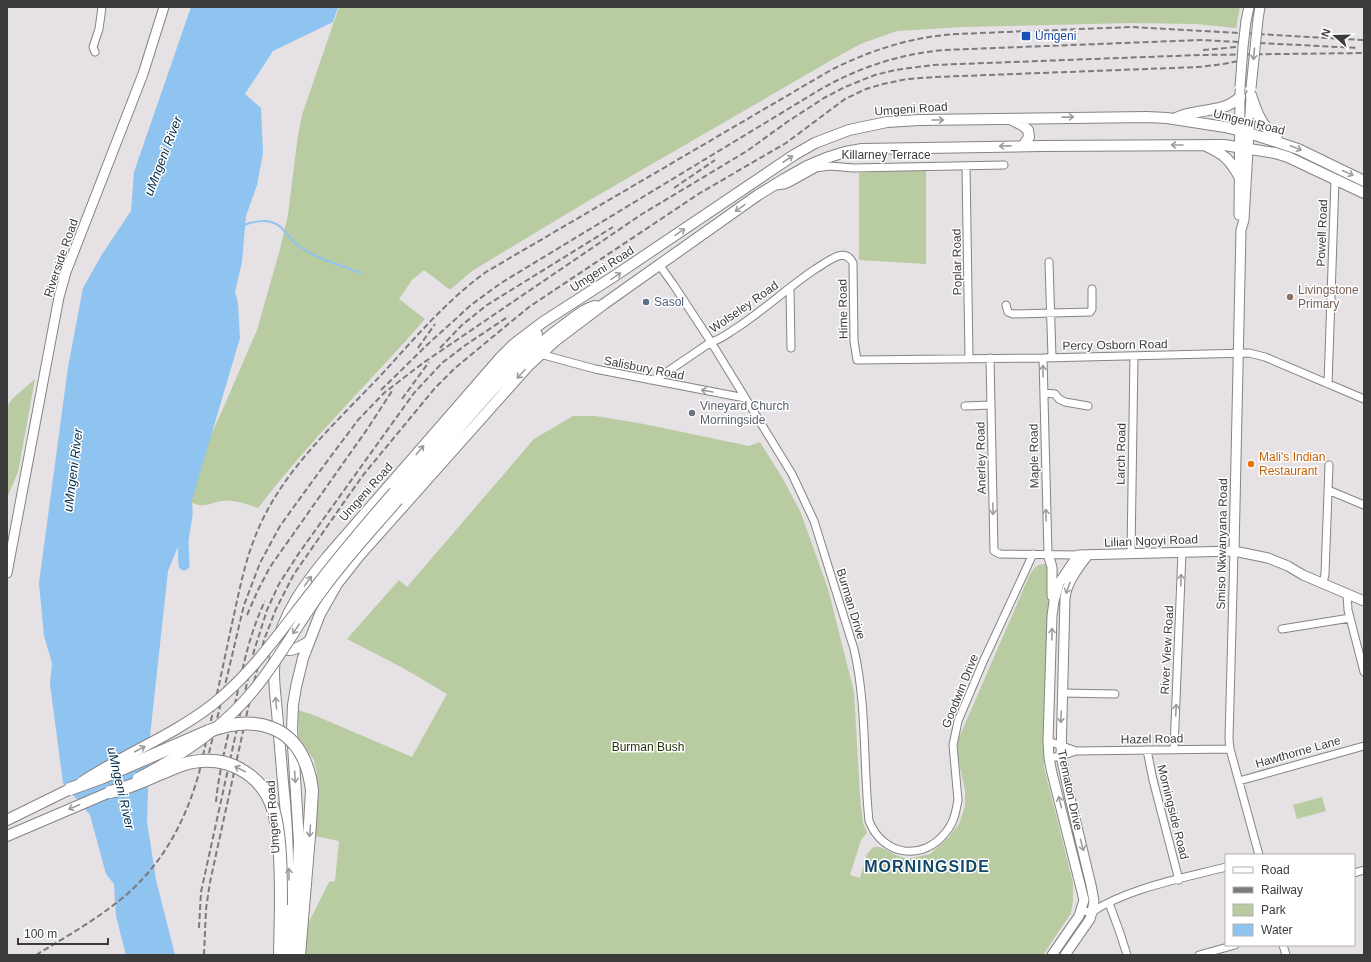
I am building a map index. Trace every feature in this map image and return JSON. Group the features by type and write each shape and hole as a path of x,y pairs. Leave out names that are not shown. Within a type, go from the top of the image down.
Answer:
{"highway":[{"path":"70,789 103,777 217,728 247,723 263,725 282,733 297,747 306,762 312,790 299,955"},
{"path":"110,792 193,762 206,760 224,762 249,774 268,796 276,816 279,840 281,905 280,955"}],"main road":[{"path":"1174,119 1187,113 1230,105 1240,92"},
{"path":"1251,92 1262,123 1268,131 1282,142"},
{"name":"Umgeni Road","path":"285,955 289,880 288,846 275,691 274,662 276,648 282,628 292,604 308,580 356,523 500,358 514,344 543,322 584,297 794,155 835,135 859,127 887,122 1040,118 1146,117 1174,119 1225,126 1282,142 1364,181"},
{"path":"1010,119 1028,130 1029,137 1023,146"},
{"path":"1203,145 1226,157 1239,176"},
{"name":"Umgeni Road","path":"293,955 299,842 292,729 293,717 296,687 308,642 326,600 349,568 529,365 540,354 604,304 773,186 807,166 826,158 862,149 1203,145 1244,148 1275,153 1288,157 1364,193"},
{"path":"7,836 110,792 156,768 214,731 254,690 273,665 322,591 346,560 396,496 516,354 531,339 584,297"},
{"path":"7,820 70,789 95,773 174,731 212,705 229,691 261,657 339,557 492,391 527,355 550,335 584,310 593,306 604,304"},
{"path":"276,648 289,651 308,642"}],"street":[{"path":"95,52 93,47 100,29 102,7"},
{"name":"Riverside Road","path":"7,573 59,297 66,272 143,74 164,7"},
{"name":"Smiso Nkwanyana Road","path":"1241,230 1244,220 1244,131 1240,92 1243,47 1249,7"},
{"name":"Smiso Nkwanyana Road","path":"1244,131 1251,92 1254,48 1260,7"},
{"name":"Smiso Nkwanyana Road","path":"1244,148 1239,176 1239,221 1241,230 1234,551 1228,730 1230,749 1259,854"},
{"name":"Killarney Terrace","path":"773,186 784,185 805,173 822,167 854,168 1004,165"},
{"name":"Poplar Road","path":"966,166 969,358"},
{"name":"Powell Road","path":"1328,384 1335,180"},
{"name":"Wolseley Road","path":"650,380 658,378 711,342 718,340 744,323 790,288 832,259 845,255 851,258"},
{"name":"Hime Road","path":"851,258 854,273 854,341 857,360"},
{"path":"1049,262 1052,357"},
{"name":"Burman Drive","path":"660,266 711,342 792,474 810,512 854,648 858,666 863,700 869,821 875,834"},
{"path":"790,288 791,348"},
{"path":"1006,305 1008,312 1013,314 1090,312 1092,309 1092,289"},
{"name":"Percy Osborn Road","path":"857,360 1043,358 1249,353 1257,354 1364,399"},
{"name":"Salisbury Road","path":"540,354 594,369 745,398"},
{"name":"Larch Road","path":"1131,553 1134,356"},
{"name":"Anerley Road","path":"990,358 994,548 995,552 1000,554"},
{"name":"Maple Road","path":"1043,358 1048,554"},
{"path":"1044,393 1055,394 1059,399 1065,402 1088,406"},
{"path":"965,406 991,405"},
{"path":"1323,583 1328,466"},
{"path":"1328,490 1364,505"},
{"name":"Lilian Ngoyi Road","path":"1000,554 1088,555 1234,551 1268,558 1364,601"},
{"name":"River View Road","path":"1174,749 1182,552"},
{"name":"Goodwin Drive","path":"875,834 882,841 896,850 918,850 930,846 939,840 951,826 957,809 958,800 953,761 953,745 958,721 989,649 1033,554"},
{"path":"1048,554 1052,567 1053,612"},
{"name":"Trematon Drive","path":"1052,955 1073,926 1081,911 1084,900 1049,758 1048,742 1053,612 1059,583 1078,554"},
{"name":"Trematon Drive","path":"1066,955 1085,926 1092,912 1102,903 1091,885 1061,756 1062,668 1066,592 1073,576 1088,555"},
{"path":"1347,594 1350,618 1364,672"},
{"path":"1053,612 1057,603 1064,606 1064,609"},
{"path":"1282,629 1350,618"},
{"path":"1051,668 1062,668"},
{"path":"1062,693 1115,694"},
{"name":"Hazel Road","path":"1048,742 1076,752"},
{"name":"Hawthorne Lane","path":"1239,780 1364,746"},
{"name":"Hazel Road","path":"1049,758 1076,752 1230,749"},
{"name":"Morningside Road","path":"1147,750 1153,780 1179,880"},
{"path":"1067,831 1077,828"},
{"path":"1084,900 1102,903 1138,891 1225,867"},
{"path":"1102,903 1120,933 1127,955"},
{"path":"1081,911 1092,912"},
{"path":"1199,955 1231,946"}],"green space":[{"path":"339,7 1240,7 1236,28 1196,24 1130,23 963,27 897,31 863,43 588,201 472,271 451,289 424,270 412,280 399,299 425,319 319,435 258,508 231,501 223,501 207,505 194,504 189,501 196,467 257,330 288,215 302,115"},
{"path":"926,169 926,264 859,260 859,173"},
{"path":"35,379 18,472 7,498 7,407 12,399"},
{"name":"Burman Bush","path":"573,416 595,416 644,424 749,446 760,442 783,479 801,513 828,589 854,692 860,797 863,823 867,833 861,840 850,875 860,878 867,854 873,847 880,847 907,859 930,854 949,837 959,824 965,806 965,790 958,759 958,740 1030,574 1038,565 1046,564 1050,568 1044,767 1073,883 1073,900 1071,913 1043,955 304,955 307,926 329,882 335,881 339,841 315,836 318,798 317,774 314,760 299,738 298,710 316,716 412,757 447,694 403,668 347,639 399,580 407,587 534,439"},
{"path":"1322,797 1326,811 1297,819 1293,805"}],"water":[{"name":"uMngeni River","path":"191,7 338,7 333,22 273,51 245,94 261,108 263,153 257,185 246,216 242,262 235,292 238,303 240,338 179,544 168,571 150,736 147,821 156,880 175,955 126,955 116,916 114,884 106,874 90,815 63,783 50,684 52,663 44,636 39,583 68,367 83,288 101,256 131,211 134,172"}],"waterway":[{"path":"244,225 263,221 274,223 281,227 293,242 303,249 327,261 361,273"},
{"path":"184,565 183,540 187,506"}],"railway":[{"path":"36,955 100,915 135,887 148,873 170,843 179,826 187,809 199,773 247,560 255,537 266,513 279,491 310,450 328,430 444,308 471,283 486,272 831,70 861,56 907,41 956,34 1131,27 1364,40"},
{"path":"381,390 471,305 501,283 821,89 865,68 896,58 944,50 1201,40 1358,48"},
{"path":"1203,50 1248,46"},
{"path":"209,753 244,605 260,563 280,526 358,420 384,393 423,363 642,214 747,151 787,122 824,98 845,87 875,75 895,70 933,65 1199,55 1364,53"},
{"path":"204,955 206,909 210,882 264,640 276,609 294,574 364,474 435,388 455,368 529,307 700,193 786,143 845,99 866,89 907,79 1199,67 1254,58"},
{"path":"674,188 715,160"},
{"path":"440,348 462,325 487,305 613,227"},
{"path":"199,928 201,892 254,651 267,610 279,584 299,553 414,393 442,363 509,316"},
{"path":"418,348 435,324"},
{"path":"402,399 429,362"},
{"path":"247,615 270,567 368,428 392,391"},
{"path":"216,802 221,767 243,668 254,628 265,601"}],"place":[{"name":"Umgeni","path":"1026,36"},
{"name":"Livingstone Primary","path":"1290,297"},
{"name":"Sasol","path":"646,302"},
{"name":"Vineyard Church Morningside","path":"692,413"},
{"name":"Mali's Indian Restaurant","path":"1251,464"}],"district":[{"name":"MORNINGSIDE","path":"927,866"}]}
